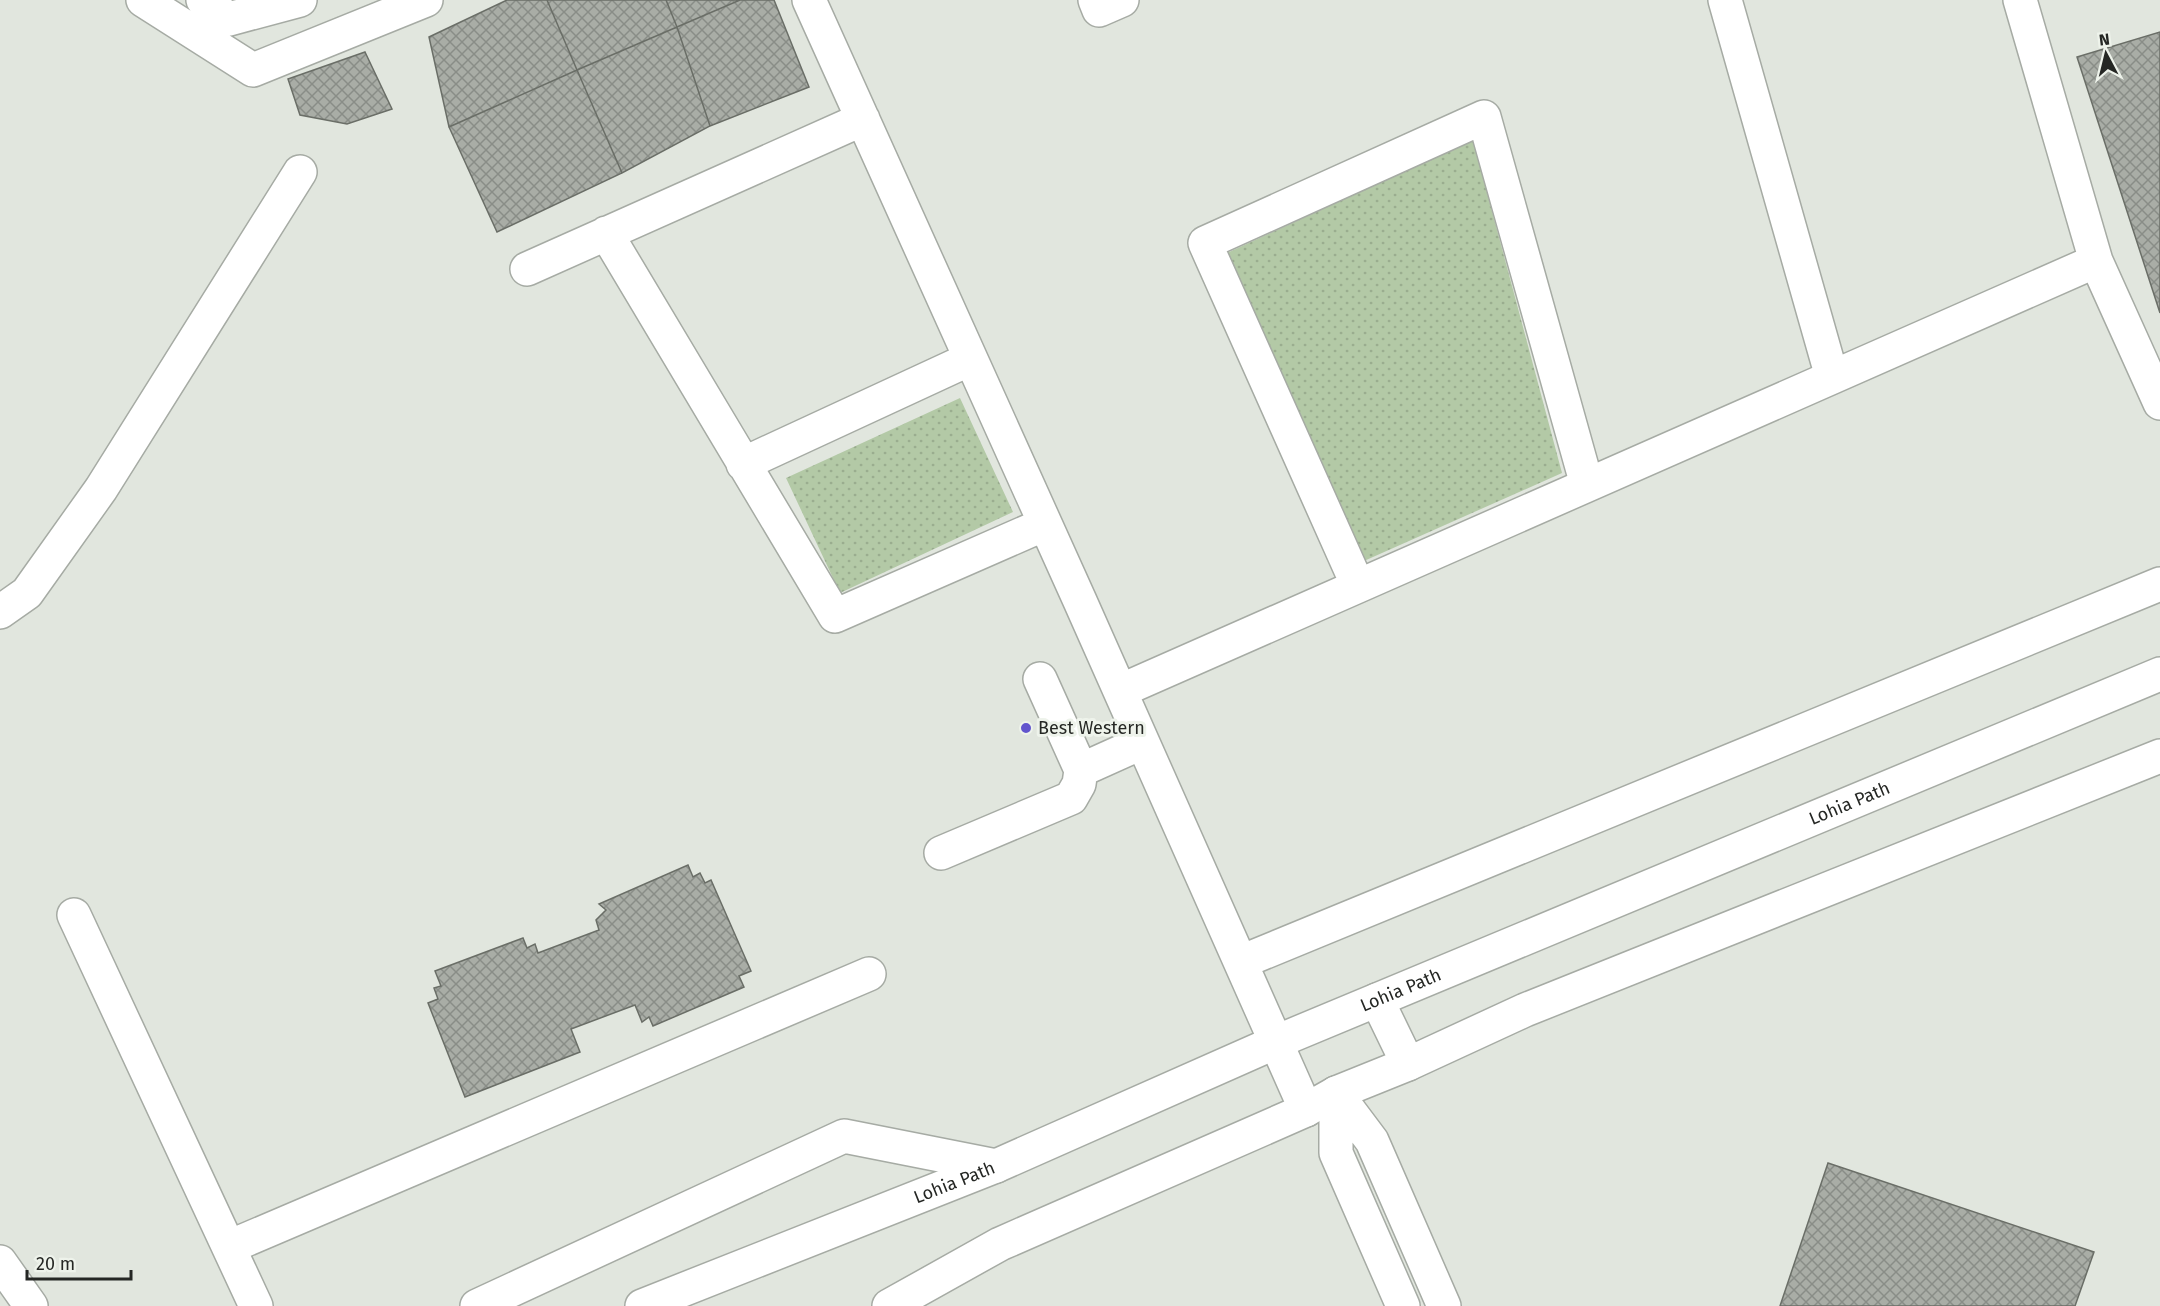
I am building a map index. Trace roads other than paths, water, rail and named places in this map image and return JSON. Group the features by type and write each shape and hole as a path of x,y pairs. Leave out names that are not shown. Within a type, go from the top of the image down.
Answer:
{"street":[{"path":"143,0 253,70 426,0"},
{"path":"203,0 229,19 300,0"},
{"path":"809,0 1306,1110"},
{"path":"1095,0 1099,10 1122,0"},
{"path":"1725,0 1832,377"},
{"path":"2020,0 2096,261 2160,403"},
{"path":"1358,586 1205,243 1484,117 1587,485"},
{"path":"527,269 863,119"},
{"path":"0,612 27,593 101,489 300,172"},
{"path":"606,233 835,616 1045,524"},
{"path":"1120,691 2096,261"},
{"path":"743,464 970,359"},
{"path":"1240,962 2160,584"},
{"name":"Lohia Path","path":"642,1306 996,1166 1276,1042 2160,674"},
{"path":"941,853 1071,798 1079,784 1081,770 1040,680"},
{"path":"1081,770 1141,743"},
{"path":"889,1306 1000,1244 1306,1110 1336,1093 1408,1064 1525,1010 2160,756"},
{"path":"74,915 256,1306"},
{"path":"229,1247 869,974"},
{"path":"1377,1000 1408,1064"},
{"path":"1336,1093 1336,1153 1403,1306"},
{"path":"1336,1093 1372,1141 1444,1306"},
{"path":"477,1306 844,1136 996,1166"},
{"path":"0,1262 31,1306"}],"place":[{"name":"Best Western","path":"1026,728"}]}
